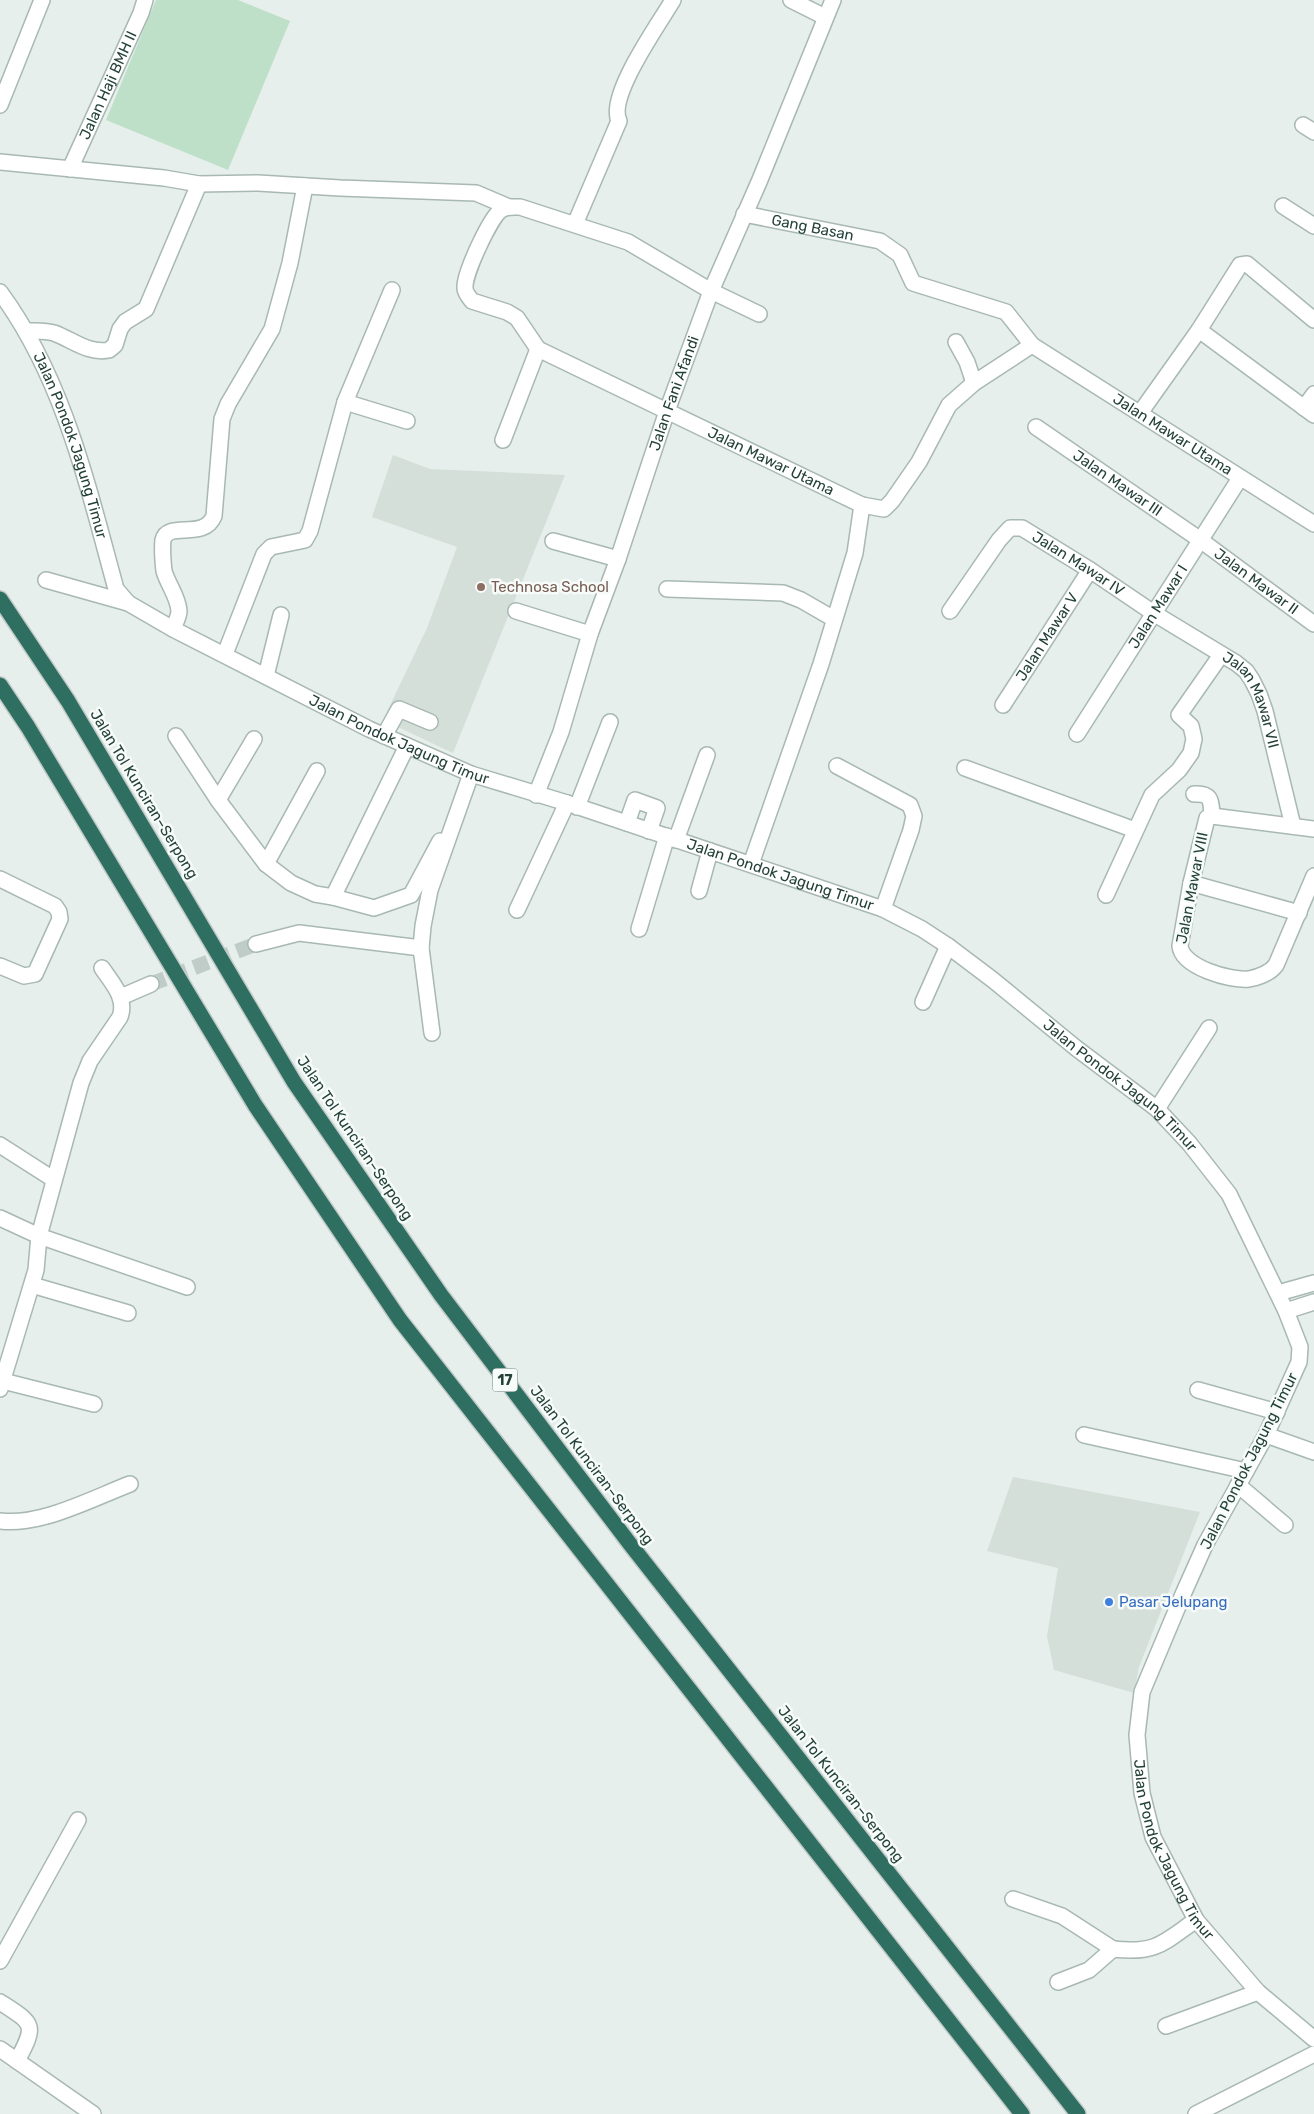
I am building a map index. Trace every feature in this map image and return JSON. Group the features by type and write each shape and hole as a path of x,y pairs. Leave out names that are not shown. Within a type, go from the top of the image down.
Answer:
{"highway":[{"name":"Jalan Tol Kunciran–Serpong","path":"0,599 68,701 294,1082 440,1295 630,1544 1078,2114"},
{"path":"0,685 33,735 255,1105 400,1320 1022,2114"}],"street":[{"path":"0,105 42,0"},
{"name":"Jalan Haji BMH II","path":"70,169 141,13 145,0"},
{"path":"575,224 619,121 616,109 630,69 673,0"},
{"path":"791,0 825,17"},
{"name":"Jalan Fani Afandi","path":"536,795 561,732 590,634 618,559 667,411 710,291 833,0"},
{"path":"0,162 199,184 258,183 476,193 508,207 520,207 628,242 710,291 759,314"},
{"path":"26,331 54,333 90,350 109,350 115,345 120,329 125,322 146,309 150,302 199,184"},
{"path":"173,629 179,609 175,594 164,572 163,540 167,534 173,531 206,527 211,524 214,516 222,419 228,404 272,329 290,263 305,186"},
{"path":"1283,206 1314,226"},
{"path":"503,440 538,349 517,318 507,312 472,301 467,296 465,288 467,275 484,234 500,211 508,207"},
{"name":"Gang Basan","path":"744,214 880,241"},
{"name":"Jalan Mawar Utama","path":"880,241 900,255 914,283 1006,312 1032,344 1314,524"},
{"path":"1140,412 1199,330 1236,268 1240,265 1247,264 1314,320"},
{"path":"224,654 264,554 271,547 305,540 310,531 345,402 392,290"},
{"name":"Jalan Pondok Jagung Timur","path":"0,292 26,331 66,416 116,590 128,604"},
{"path":"1199,330 1309,412 1314,394"},
{"path":"956,342 967,362 974,383"},
{"name":"Jalan Mawar Utama","path":"538,349 862,505 884,509 892,501 919,462 949,406 974,383 1032,344"},
{"path":"345,402 406,421"},
{"name":"Jalan Mawar III","path":"1036,427 1199,539"},
{"name":"Jalan Mawar I","path":"1076,734 1145,625 1155,614 1199,539 1240,478"},
{"path":"751,864 797,735 855,553 862,505"},
{"name":"Jalan Mawar IV","path":"950,611 999,540 1010,528 1022,528 1090,570 1155,614"},
{"name":"Jalan Mawar II","path":"1199,539 1314,624"},
{"path":"553,541 618,559"},
{"name":"Jalan Mawar V","path":"1004,704 1090,570"},
{"name":"Jalan Pondok Jagung Timur","path":"46,580 128,604 173,629 384,736 471,774 649,830 883,909 922,929 993,980 1076,1048 1157,1109 1189,1143 1229,1194 1286,1311 1300,1347 1299,1362 1266,1435 1202,1552 1142,1692 1137,1735 1142,1793 1153,1837 1196,1920 1258,1992 1314,2039"},
{"path":"667,588 783,594 801,600 834,618"},
{"path":"516,611 590,634"},
{"name":"Jalan Mawar VII","path":"1155,614 1246,671 1259,694 1293,826"},
{"path":"266,676 281,616"},
{"path":"1106,895 1152,795 1179,770 1191,753 1194,739 1190,726 1179,715 1221,655"},
{"path":"384,736 399,709 430,722"},
{"path":"517,910 572,805 610,722"},
{"path":"176,736 218,800 266,864 291,883 314,894 374,908 411,895 440,841"},
{"path":"218,800 254,739"},
{"path":"333,897 407,746"},
{"path":"639,930 672,838 707,755"},
{"path":"837,766 910,806 913,810 914,816 911,830 883,909"},
{"path":"965,768 1135,830"},
{"path":"266,864 317,771"},
{"path":"432,1033 421,948 422,926 430,890 471,774"},
{"path":"1194,794 1207,796 1211,801 1212,816"},
{"path":"627,823 635,800 657,808 649,830"},
{"name":"Jalan Mawar VIII","path":"1314,829 1212,816 1205,823 1191,883 1180,953 1191,964 1226,976 1247,979 1272,970 1276,965 1314,876"},
{"path":"699,891 710,851"},
{"path":"0,880 55,906 59,912 60,919 35,974 24,976 0,966"},
{"path":"1191,883 1299,913"},
{"path":"256,944 299,933 421,948"},
{"path":"923,1002 948,946"},
{"path":"94,1404 1,1385 36,1270 39,1236 53,1179 86,1068 120,1017 122,1010 121,996 102,968"},
{"path":"121,996 150,984"},
{"path":"1157,1109 1209,1028"},
{"path":"0,1145 53,1179"},
{"path":"0,1218 39,1236 187,1287"},
{"path":"1278,1293 1314,1283"},
{"path":"32,1284 128,1313"},
{"path":"1286,1311 1314,1302"},
{"path":"1198,1390 1277,1412"},
{"path":"1084,1435 1246,1471"},
{"path":"1266,1435 1314,1452"},
{"path":"0,1521 20,1522 38,1519 130,1484"},
{"path":"1238,1485 1285,1525"},
{"path":"0,1961 78,1820"},
{"path":"1013,1899 1062,1916 1113,1949 1136,1952 1166,1942 1196,1920"},
{"path":"1058,1982 1088,1970 1113,1949"},
{"path":"1166,2026 1258,1992"},
{"path":"0,2002 21,2016 29,2026 30,2038 17,2061"},
{"path":"0,2049 93,2114"},
{"path":"1196,2114 1314,2054"}],"shaded area":[{"name":"Technosa School","path":"393,455 430,469 565,475 453,753 383,720 427,628 457,547 372,517"},
{"name":"Pasar Jelupang","path":"1013,1477 1200,1512 1139,1667 1134,1693 1054,1670 1047,1636 1058,1568 987,1551"}],"green space":[{"path":"156,0 238,0 290,21 228,170 106,120"}],"tunnel":[{"path":"151,984 256,944"}],"place":[{"name":"Technosa School","path":"481,587"},
{"name":"Pasar Jelupang","path":"1109,1602"}]}
